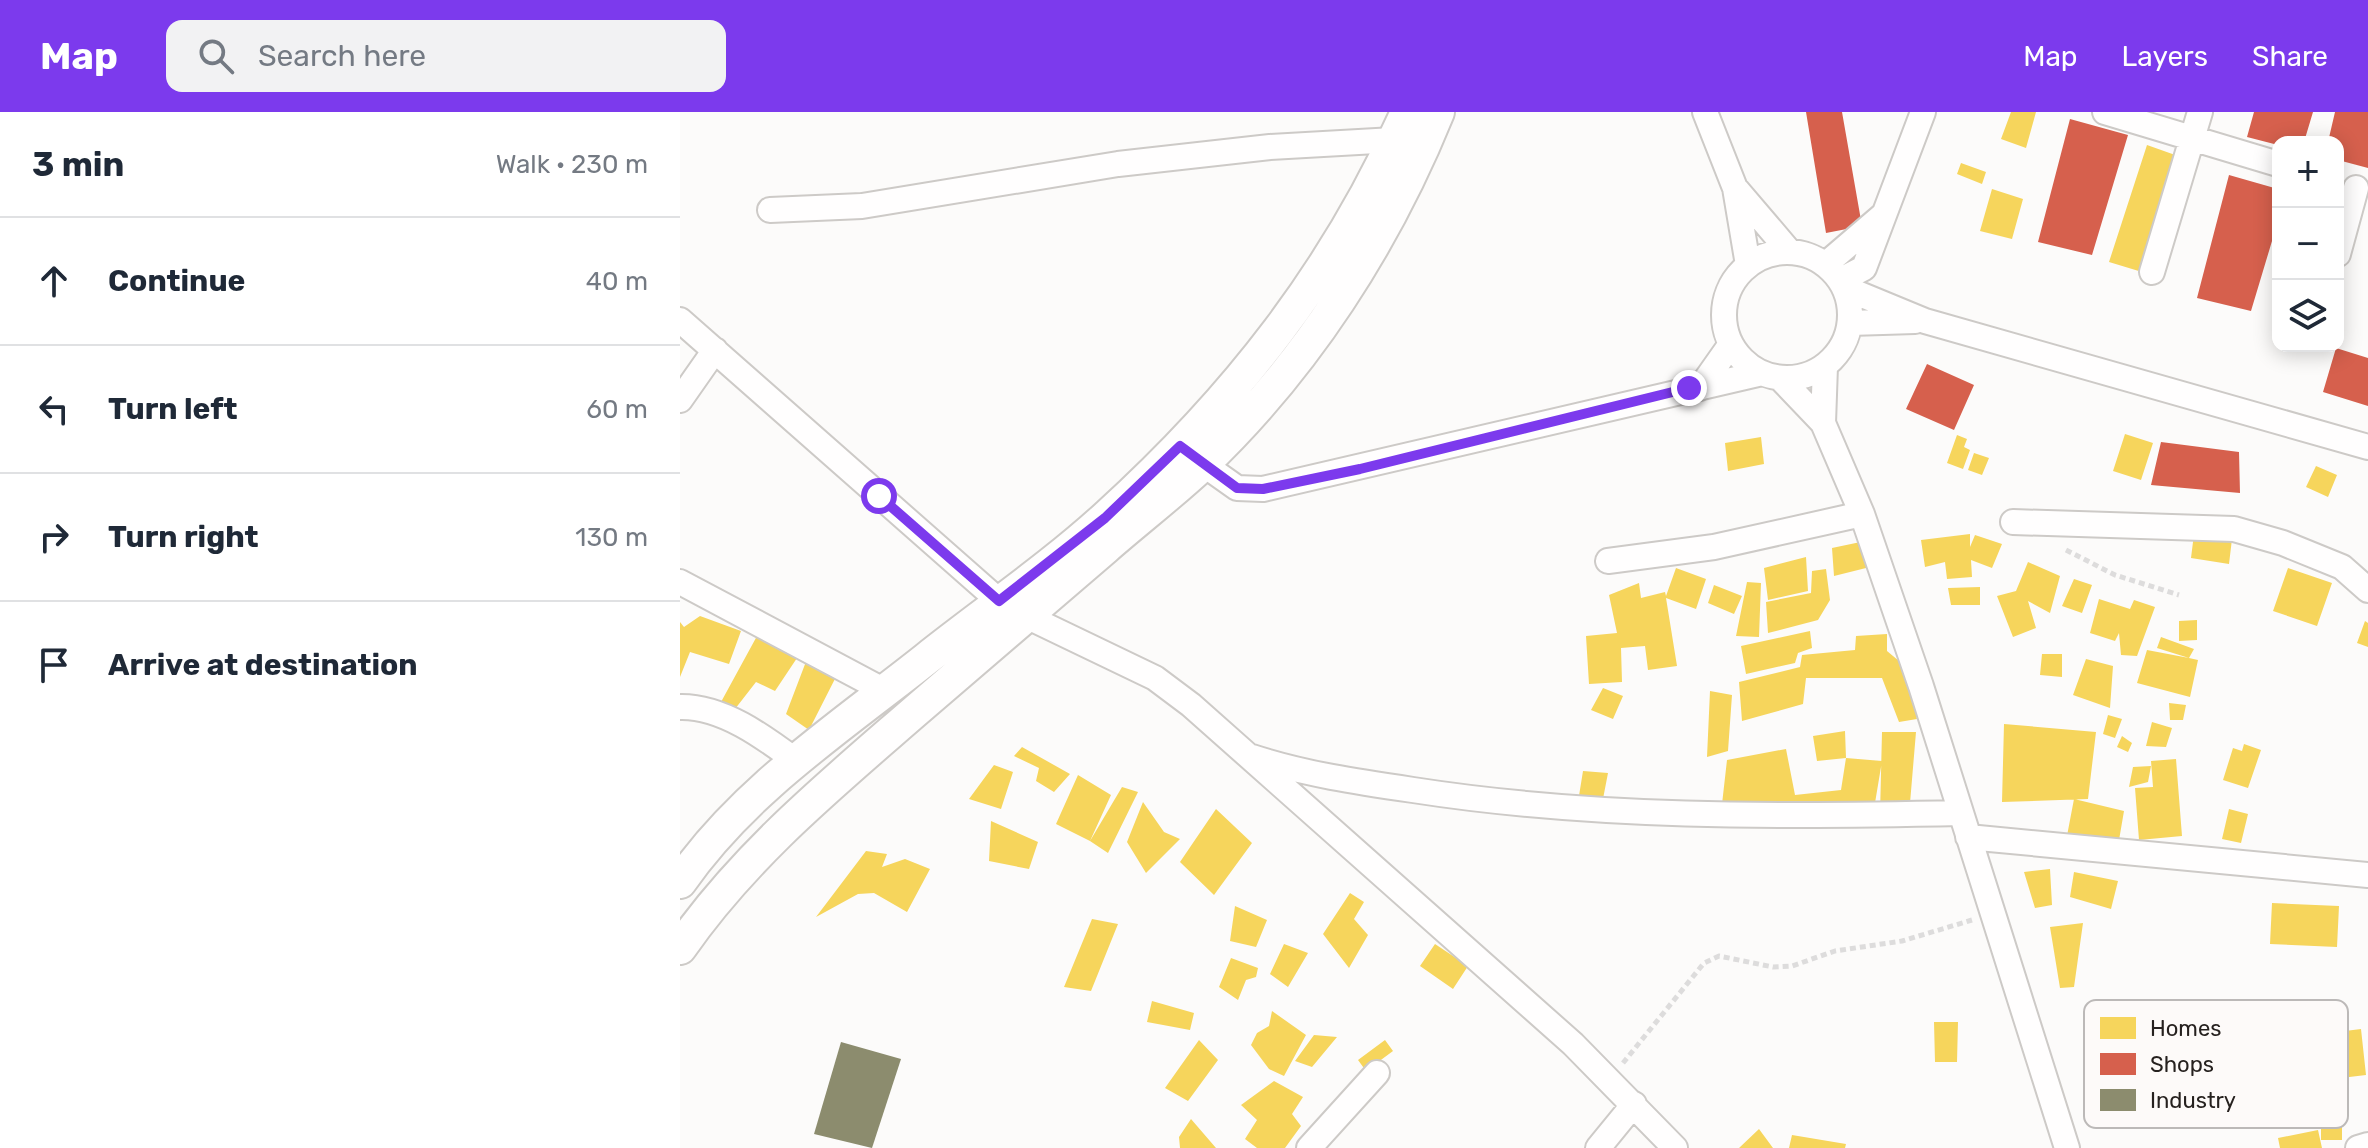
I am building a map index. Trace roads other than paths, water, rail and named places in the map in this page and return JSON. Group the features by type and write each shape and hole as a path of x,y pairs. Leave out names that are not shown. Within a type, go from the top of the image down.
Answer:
{"main road":[{"path":"680,948 707,909 755,855 1105,518 1191,455 1315,336 1371,251 1412,176 1438,112"},
{"path":"1191,455 1303,300 1341,241 1400,126"},
{"path":"680,882 735,813 796,761 885,691 1012,609"}],"street":[{"path":"1705,112 1735,188 1748,265"},
{"path":"1837,277 1864,268 1923,112"},
{"path":"2105,112 2272,162"},
{"path":"2152,272 2200,112"},
{"path":"770,210 862,206 1118,164 1270,147 1400,126"},
{"path":"2344,229 2354,187"},
{"path":"1735,188 1789,251 1925,321 2368,447"},
{"path":"1789,251 1767,254 1748,265 1734,281 1725,301 1725,323 1731,344 1744,361 1771,375 1823,423 1862,514 2067,1148"},
{"path":"1191,455 1237,488 1263,489 1360,469 1689,388 1771,375 1796,377 1825,366 1841,347 1850,323 1837,277"},
{"path":"680,320 1012,609 1155,678 1191,705 1518,995 1634,1104 1675,1148"},
{"path":"1850,323 1925,321"},
{"path":"1700,388 1731,344"},
{"path":"680,400 715,350"},
{"path":"1823,423 1825,366"},
{"path":"1608,561 1714,547 1862,514"},
{"path":"2013,522 2234,529 2283,543 2342,567 2368,590"},
{"path":"680,582 885,691"},
{"path":"680,707 690,707 734,722 764,737 796,761"},
{"path":"1242,753 1333,778 1523,806 1834,816 1964,825 2368,875"},
{"path":"1309,1148 1377,1073"},
{"path":"1598,1148 1634,1104"},
{"path":"2358,1148 2368,1145"}]}
